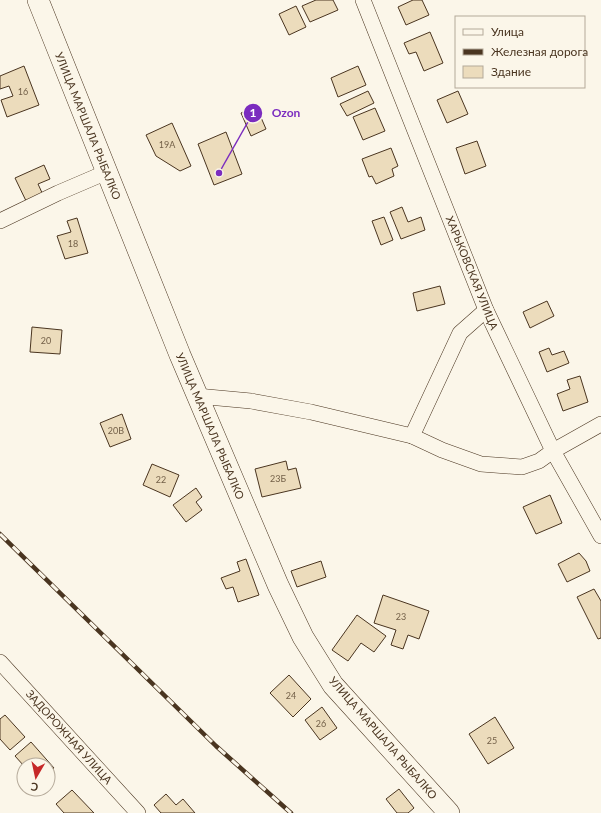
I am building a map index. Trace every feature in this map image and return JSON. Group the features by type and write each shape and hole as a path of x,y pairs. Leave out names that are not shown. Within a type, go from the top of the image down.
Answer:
{"street":[{"name":"УЛИЦА МАРШАЛА РЫБАЛКО","path":"38,0 197,396 278,585 303,637 333,685 449,813"},
{"name":"ХАРЬКОВСКАЯ УЛИЦА","path":"363,0 486,310 553,451 601,536"},
{"path":"0,221 58,193 107,172"},
{"path":"412,436 460,333 486,310"},
{"path":"197,396 251,401 311,412 412,436 442,450 481,464 522,466 539,461 553,451 601,424"},
{"name":"ЗАДОРОЖНАЯ УЛИЦА","path":"0,662 138,813"}],"building":[{"path":"316,0 333,0 338,10 310,22 302,6"},
{"path":"413,0 422,0 429,15 406,25 398,7"},
{"path":"296,6 306,27 289,35 279,14"},
{"path":"430,32 443,63 424,71 416,52 409,54 404,43"},
{"path":"24,66 39,105 7,117 1,100 13,96 9,86 0,89 0,76"},
{"path":"358,66 366,85 338,97 331,78"},
{"path":"368,91 374,103 347,116 340,104"},
{"path":"458,91 468,114 447,123 437,100"},
{"path":"256,106 266,129 251,136 241,113"},
{"path":"375,108 385,131 363,140 353,117"},
{"path":"172,123 191,166 180,171 156,156 146,135"},
{"path":"226,132 242,174 214,185 198,144"},
{"path":"477,141 486,166 465,174 456,148"},
{"path":"391,148 398,166 392,169 394,176 376,184 372,176 369,177 362,159"},
{"path":"44,165 50,179 38,184 44,197 28,205 15,178"},
{"path":"402,207 408,222 421,217 425,230 401,239 390,212"},
{"path":"384,217 393,240 381,245 372,221"},
{"path":"77,218 88,253 65,259 57,236 71,232 67,221"},
{"path":"440,286 445,304 417,311 413,293"},
{"path":"547,301 554,316 530,328 523,312"},
{"path":"32,327 62,330 60,354 30,352"},
{"path":"549,348 552,355 564,351 569,363 547,372 539,352"},
{"path":"580,376 588,402 563,411 557,394 570,389 567,380"},
{"path":"122,414 131,439 110,447 100,423"},
{"path":"286,461 288,470 296,468 301,488 262,497 255,469"},
{"path":"152,464 179,475 170,497 143,485"},
{"path":"196,488 202,497 196,502 202,510 186,522 173,505"},
{"path":"550,495 562,523 536,534 523,507"},
{"path":"579,553 586,561 590,571 567,582 558,564"},
{"path":"246,559 259,595 238,602 233,587 226,589 221,578 240,571 237,562"},
{"path":"321,561 326,577 297,587 291,571"},
{"path":"594,589 601,601 601,638 598,639 577,597"},
{"path":"383,595 429,611 419,639 408,635 403,649 391,645 396,630 374,623"},
{"path":"357,615 386,636 374,652 361,643 348,661 332,650"},
{"path":"289,675 311,699 293,717 270,693"},
{"path":"322,707 337,728 320,740 305,720"},
{"path":"5,715 25,737 10,750 0,739 0,719"},
{"path":"495,717 514,748 488,764 469,734"},
{"path":"31,742 44,757 16,757 15,756"},
{"path":"399,789 414,808 408,813 397,813 386,799"},
{"path":"72,790 94,813 64,813 56,804"},
{"path":"166,794 176,805 183,799 195,813 161,813 154,805"}],"railway":[{"path":"0,534 216,746 291,813"}],"place":[{"name":"Ozon","path":"219,173"}]}
